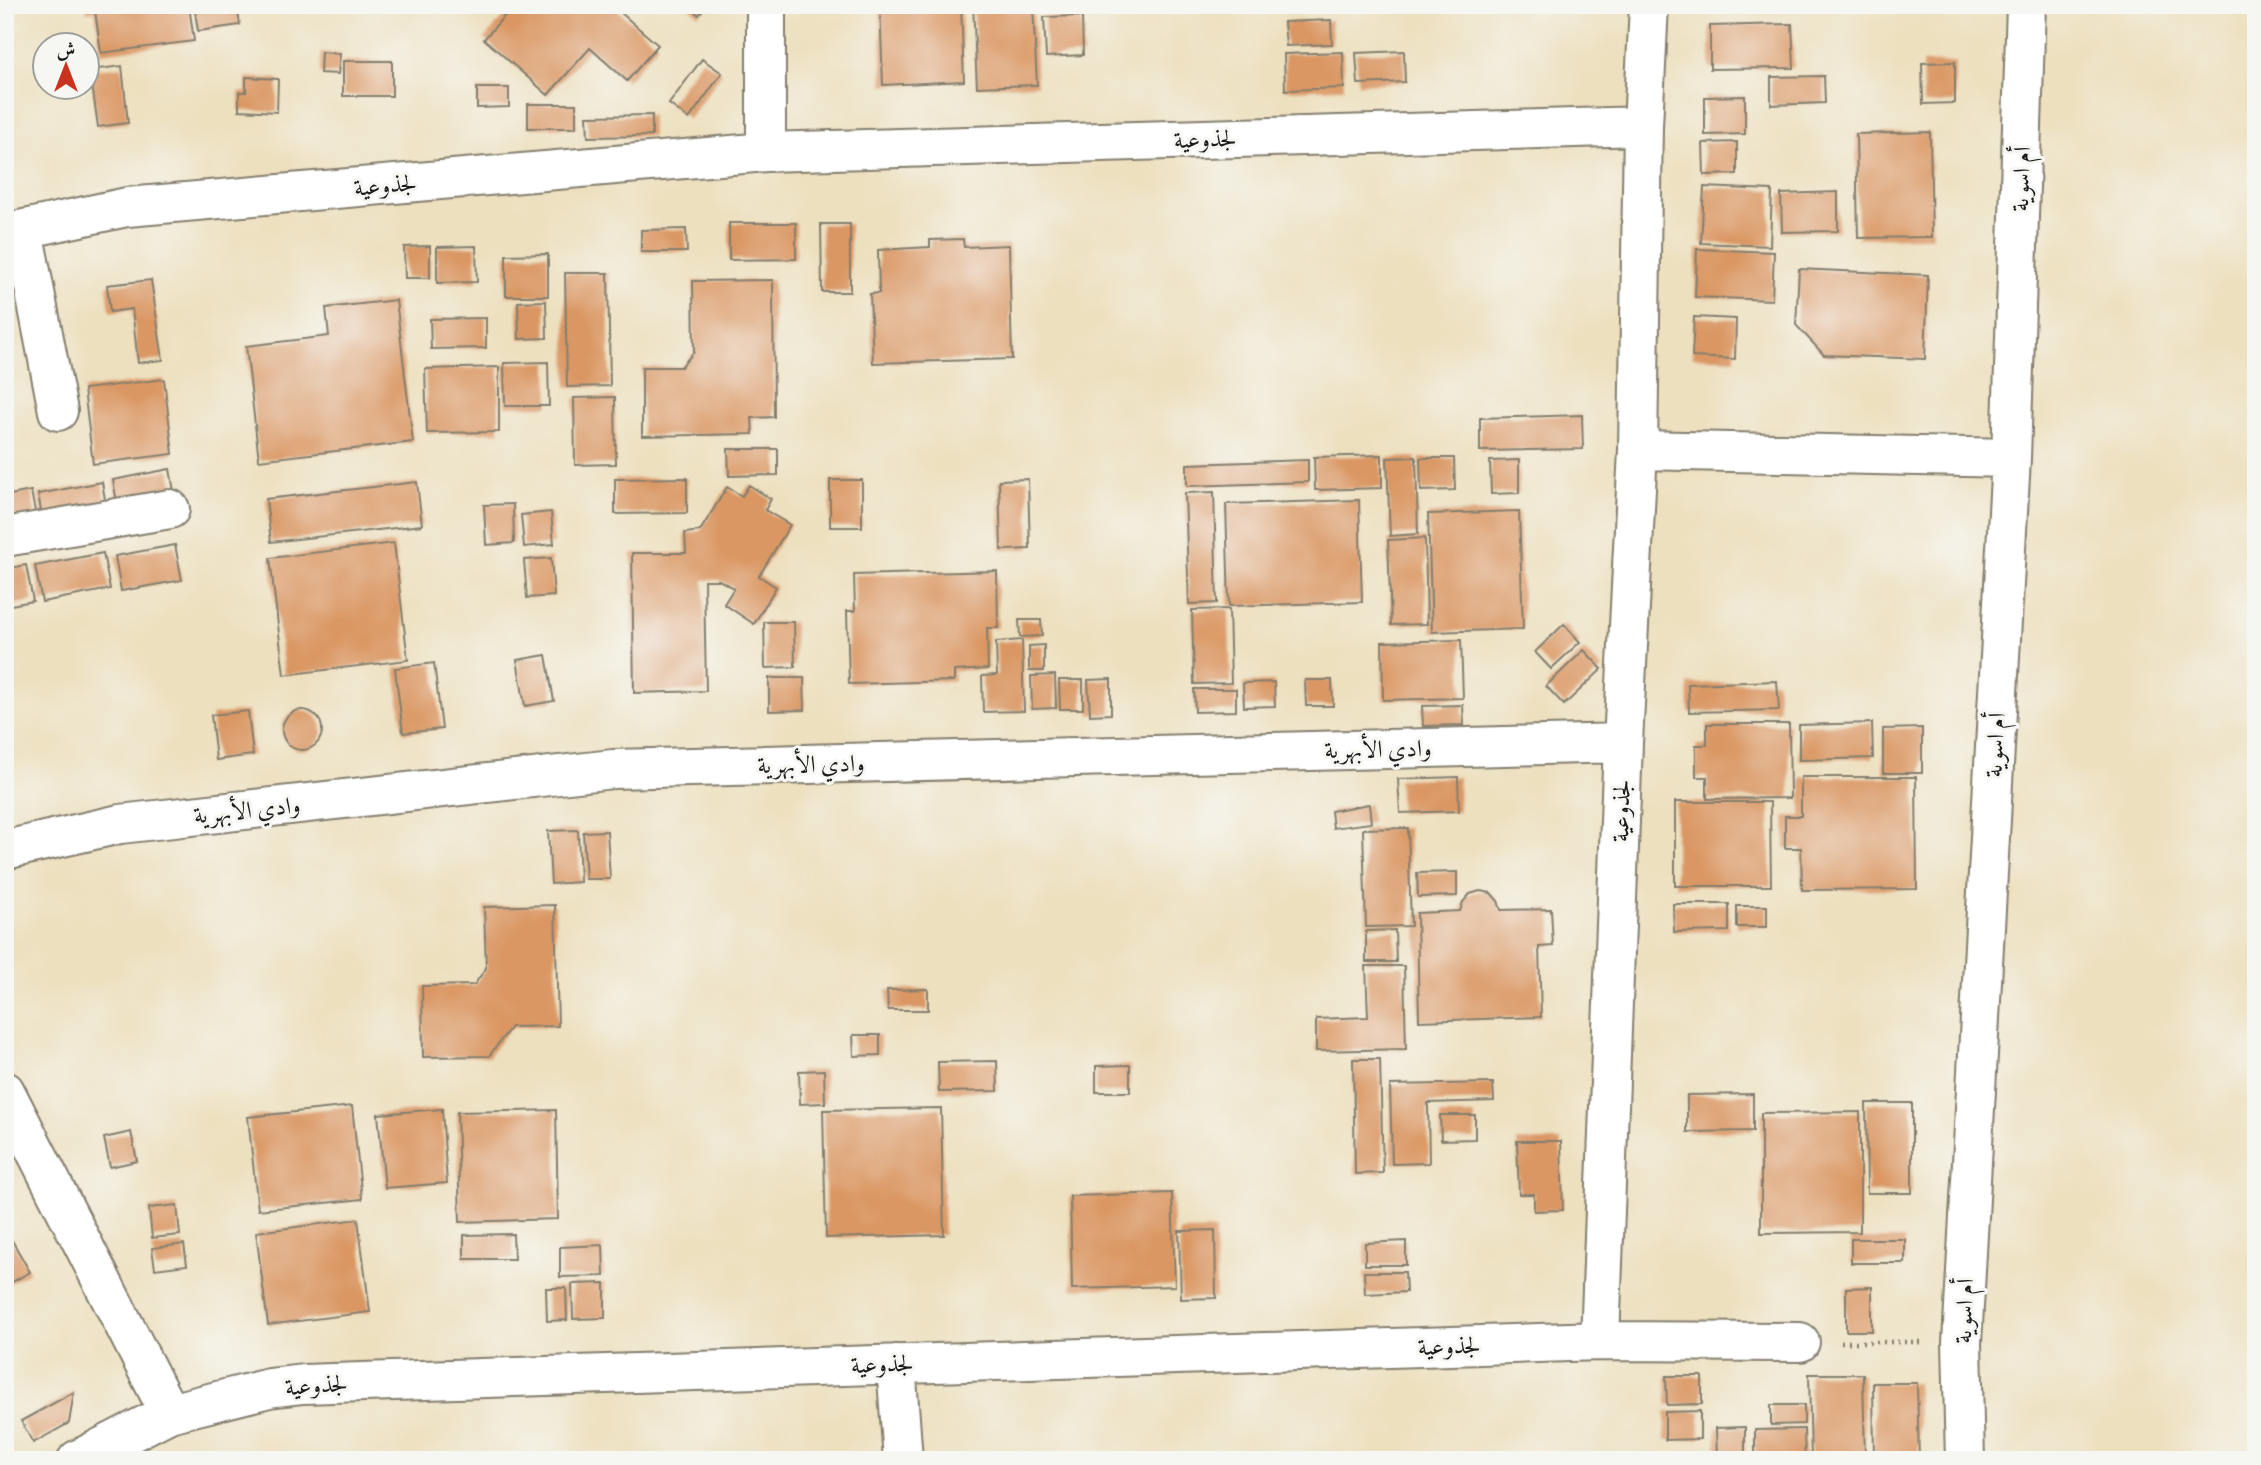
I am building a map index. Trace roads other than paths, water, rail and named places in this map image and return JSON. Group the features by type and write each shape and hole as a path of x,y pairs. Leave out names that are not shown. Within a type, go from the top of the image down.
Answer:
{"street":[{"path":"766,5 766,152"},
{"name":"لجذوعية","path":"1600,1341 1623,743 1638,450 1643,126 1649,5"},
{"name":"أم اسوية","path":"1965,1460 1962,1343 2011,458 2029,14"},
{"name":"لجذوعية","path":"14,232 127,207 766,152 1643,126"},
{"path":"14,232 58,411"},
{"path":"1638,450 2011,458"},
{"path":"5,537 170,509"},
{"name":"وادي الأبهرية","path":"5,850 120,824 613,769 1623,743"},
{"path":"5,1091 169,1413"},
{"name":"لجذوعية","path":"77,1460 169,1413 270,1388 303,1384 1600,1341 1800,1342"},
{"path":"896,1364 903,1460"}]}
